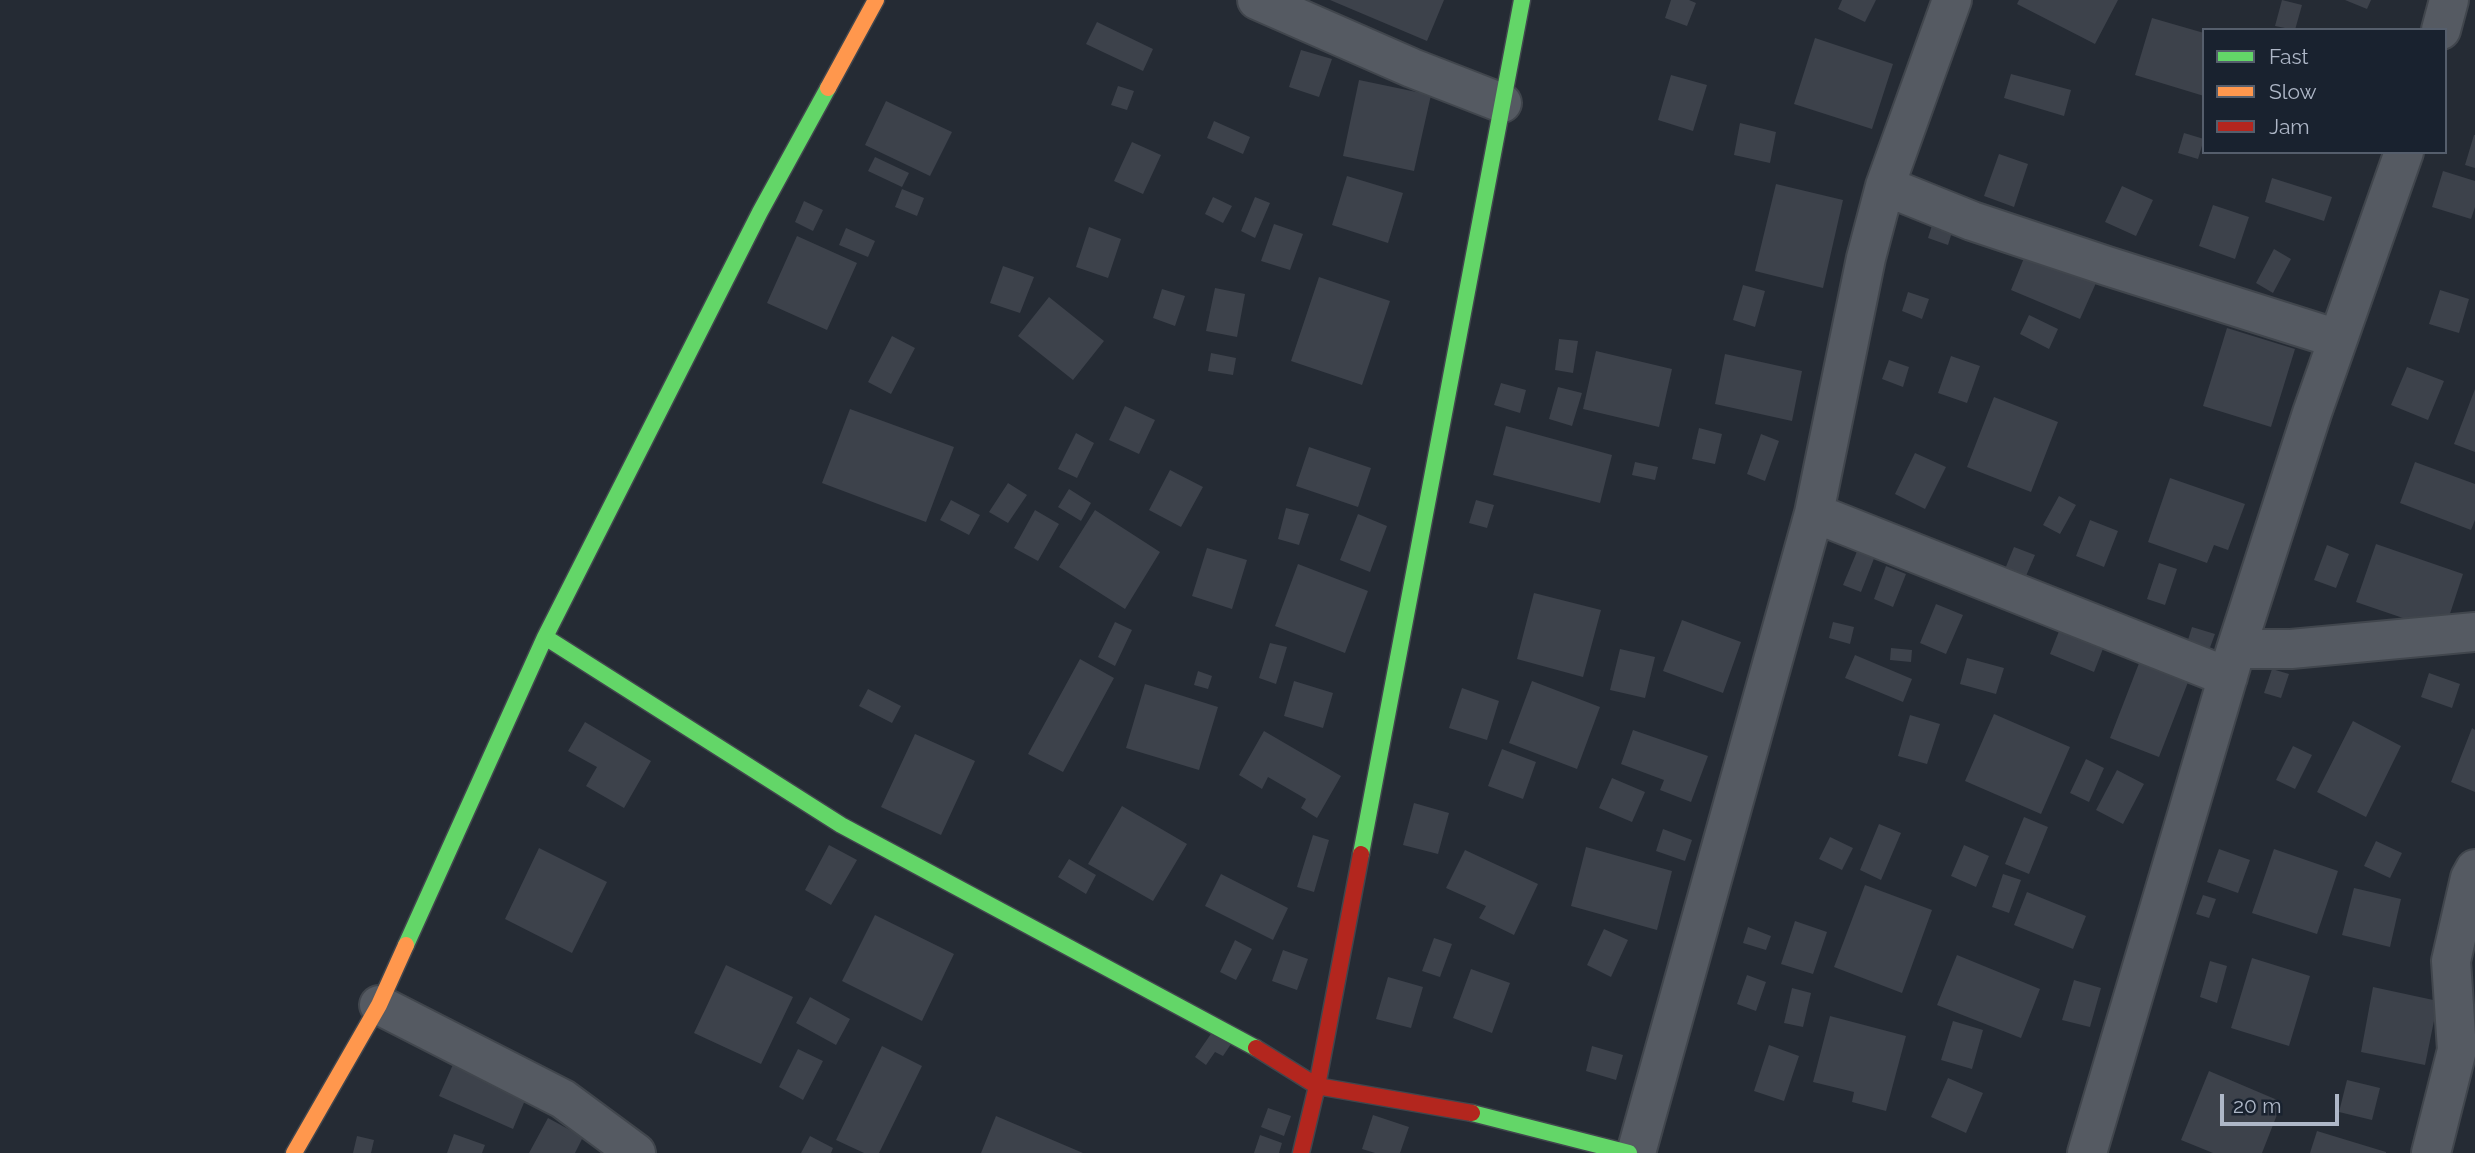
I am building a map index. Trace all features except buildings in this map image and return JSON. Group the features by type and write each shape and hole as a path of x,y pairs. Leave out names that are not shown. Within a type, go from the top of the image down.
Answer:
{"street":[{"path":"294,1153 379,1005 545,637 760,212 876,0"},
{"path":"1257,0 1412,68 1502,103"},
{"path":"1301,1153 1317,1086 1522,0"},
{"path":"1636,1153 1814,513 1866,258 1885,186 1952,0"},
{"path":"2442,28 2449,0"},
{"path":"2087,1153 2232,663 2312,413 2403,154"},
{"path":"1885,186 1984,225 2338,339"},
{"path":"1814,513 2232,663 2291,649 2475,632"},
{"path":"545,637 841,825 1252,1045 1317,1086 1450,1108 1629,1153"},
{"path":"2431,1153 2457,1051 2451,961 2470,878 2475,869"},
{"path":"379,1005 563,1099 636,1153"}],"traffic: fast":[{"path":"1361,854 1522,0"},
{"path":"406,945 545,637 760,212 828,88"},
{"path":"545,637 841,825 1256,1048"},
{"path":"1472,1113 1629,1153"}],"traffic: slow":[{"path":"828,88 876,0"},
{"path":"294,1153 379,1005 406,945"}],"traffic: jam":[{"path":"1301,1153 1317,1086 1361,854"},
{"path":"1256,1048 1317,1086 1472,1113"}]}
